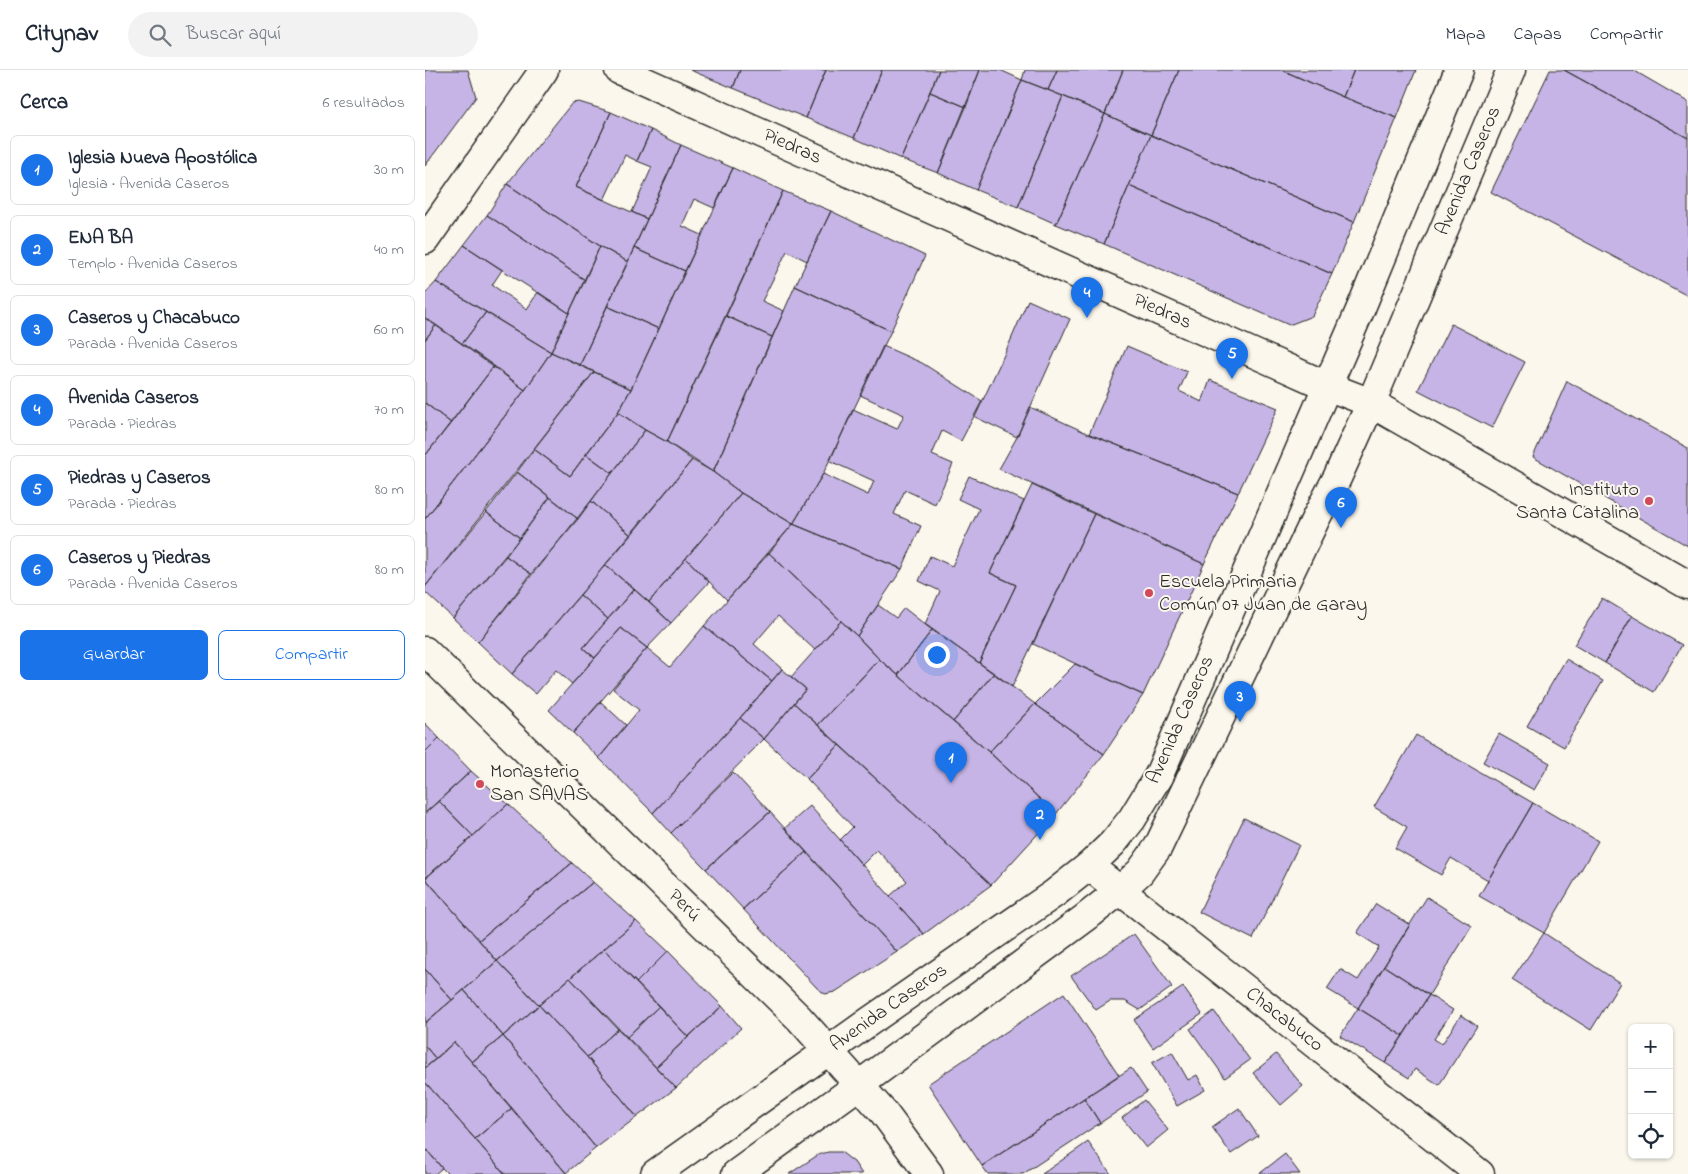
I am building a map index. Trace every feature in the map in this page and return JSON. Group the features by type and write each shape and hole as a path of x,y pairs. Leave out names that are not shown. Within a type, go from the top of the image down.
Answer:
{"main road":[{"path":"425,240 545,70"},
{"name":"Piedras","path":"619,70 1327,386 1371,403 1688,585"},
{"name":"Avenida Caseros","path":"655,1174 1055,893 1089,866 1113,843 1132,819 1159,776 1327,386 1459,70"},
{"name":"Avenida Caseros","path":"736,1174 859,1085 1119,891 1140,872 1158,848 1371,403 1511,70"},
{"name":"Perú","path":"425,650 799,1018 884,1113 929,1174"},
{"name":"Chacabuco","path":"1089,866 1479,1174"}],"building":[{"path":"425,70 468,70 476,97 425,166"},
{"path":"690,70 740,70 733,88"},
{"path":"740,70 826,70 806,118 733,88"},
{"path":"826,70 882,70 854,138 806,118"},
{"path":"882,70 939,70 901,159 854,138"},
{"path":"939,70 980,70 966,107 930,92"},
{"path":"980,70 1000,70 1022,80 976,190 938,173"},
{"path":"1025,70 1057,70 1048,90 1022,80"},
{"path":"1057,70 1123,70 1105,114 1048,90"},
{"path":"1123,70 1179,70 1151,135 1105,114"},
{"path":"1179,70 1282,70 1397,118 1354,222 1151,135"},
{"path":"1282,70 1354,70 1343,97"},
{"path":"1354,70 1416,70 1397,118 1343,97"},
{"path":"1550,70 1564,70 1688,138 1688,296 1491,192"},
{"path":"1564,70 1633,70 1688,102 1688,138"},
{"path":"1022,80 1063,96 1018,207 976,190"},
{"path":"930,92 966,107 938,173 901,159"},
{"path":"1063,96 1105,114 1056,224 1018,207"},
{"path":"579,102 611,112 576,187 647,219 628,262 600,246 507,184 572,103"},
{"path":"611,112 651,130 637,161 625,155 604,200 576,187"},
{"path":"1105,114 1151,135 1104,244 1056,224"},
{"path":"651,130 681,145 647,219 632,212 652,167 637,161"},
{"path":"1151,135 1354,222 1332,274 1129,186"},
{"path":"681,145 733,168 714,208 694,199 682,226 702,235 685,271 634,248"},
{"path":"733,168 783,191 667,442 618,412 631,389"},
{"path":"507,184 600,246 585,280 487,215"},
{"path":"1129,186 1332,274 1312,316 1289,325 1104,244"},
{"path":"783,191 831,211 807,261 787,251 762,301 784,311 772,337 726,316"},
{"path":"831,211 925,256 891,331 795,286"},
{"path":"487,215 585,280 569,313 464,245"},
{"path":"464,245 502,270 492,285 527,309 538,292 569,313 551,352 436,282"},
{"path":"600,246 628,262 580,365 551,352"},
{"path":"634,248 685,271 659,329 607,306"},
{"path":"436,282 486,312 462,344 425,318 425,294"},
{"path":"795,286 891,331 823,474 793,524 741,493 713,472"},
{"path":"1028,300 1070,319 1017,437 975,417"},
{"path":"607,306 659,329 631,389 580,365"},
{"path":"486,312 551,352 525,390 462,344"},
{"path":"726,316 772,337 713,472 667,442"},
{"path":"425,318 436,325 425,340"},
{"path":"1451,324 1525,362 1492,428 1418,390"},
{"path":"436,325 494,366 451,423 425,403 425,340"},
{"path":"883,346 922,363 982,401 961,441 942,431 932,455 953,464 935,504 905,490 894,514 921,526 902,569 793,524 823,474 868,495 874,481 830,461 853,409 897,429 904,415 860,395"},
{"path":"1127,346 1187,372 1179,391 1202,402 1210,380 1278,408 1238,493 1089,434"},
{"path":"551,352 594,372 425,587 425,519 525,390"},
{"path":"494,366 525,390 425,519 425,456"},
{"path":"594,372 631,389 618,412 570,476 534,449"},
{"name":"Instituto Santa Catalina","path":"1567,381 1688,448 1688,546 1533,457"},
{"path":"425,403 451,423 425,456"},
{"path":"1030,407 1089,434 1238,493 1204,564 999,469 1017,437"},
{"path":"618,412 645,430 612,473 586,454"},
{"path":"645,430 667,442 692,460 631,535 591,501"},
{"path":"534,449 570,476 586,454 612,473 578,519 517,472"},
{"path":"692,460 713,472 741,493 649,602 605,565"},
{"path":"517,472 550,497 520,538 486,512"},
{"path":"969,476 1024,501 990,573 1016,585 979,663 925,624 940,591 919,581 930,556 952,566 979,509 958,499"},
{"path":"1032,485 1094,514 1012,687 979,663 1016,585 990,573"},
{"path":"741,493 793,524 727,600 686,558"},
{"path":"550,497 578,519 531,574 506,556"},
{"path":"591,501 631,535 512,674 478,642"},
{"path":"486,512 520,538 453,618 425,592 425,587"},
{"path":"1094,514 1204,564 1143,695 1033,644"},
{"path":"793,524 902,569 857,636 769,553"},
{"path":"769,553 841,621 815,650 778,616 754,644 782,669 772,681 704,626"},
{"path":"506,556 531,574 478,642 453,618"},
{"path":"686,558 709,582 671,623 649,602"},
{"path":"605,565 634,589 608,619 580,595"},
{"path":"634,589 671,623 647,648 621,628 595,658 583,648"},
{"path":"580,595 608,619 583,648 595,658 572,684 556,670 536,694 512,674"},
{"path":"1602,598 1632,616 1605,663 1574,645"},
{"path":"878,605 896,618 904,608 932,630 898,675 879,659 857,636"},
{"path":"1632,616 1682,645 1654,692 1605,663"},
{"path":"841,621 879,659 818,725 794,703 806,689 791,677"},
{"path":"704,626 772,681 653,813 599,758 639,710 613,689 647,648 670,667"},
{"path":"621,628 647,648 573,733 549,710"},
{"path":"932,630 994,673 953,722 898,675"},
{"path":"879,659 989,752 1056,814 991,885 818,725"},
{"path":"1566,659 1603,681 1564,747 1527,726"},
{"path":"1075,664 1143,695 1104,754 1035,704"},
{"path":"782,669 806,689 764,739 740,718"},
{"path":"994,673 1035,704 989,752 953,722"},
{"path":"601,702 626,725 599,758 573,733"},
{"path":"794,703 839,745 807,779 764,739"},
{"path":"1035,704 1104,754 1056,814 989,752"},
{"path":"740,718 764,739 671,833 653,813"},
{"path":"425,723 439,738 425,752"},
{"path":"1499,734 1550,763 1534,790 1483,762"},
{"path":"1416,735 1533,803 1488,880 1451,858 1441,875 1395,848 1407,827 1374,807"},
{"path":"439,738 471,771 425,813 425,752"},
{"path":"839,745 991,885 924,934 890,896 907,881 877,850 862,865 840,840 853,827 807,779"},
{"path":"471,771 508,804 473,836 439,801"},
{"path":"733,772 770,812 706,869 671,833"},
{"path":"439,801 473,836 425,879 425,813"},
{"path":"1533,803 1598,841 1544,933 1479,896"},
{"path":"508,804 572,863 479,940 425,878"},
{"path":"810,806 924,934 897,952 785,828"},
{"path":"770,812 806,852 743,909 706,869"},
{"path":"1244,818 1299,845 1253,939 1199,912"},
{"path":"806,852 897,952 835,992 825,994 817,988 743,909"},
{"path":"572,863 593,882 497,961 479,940"},
{"path":"425,878 497,961 452,1000 425,969"},
{"path":"593,882 636,921 539,1005 497,961"},
{"path":"1427,897 1472,926 1429,995 1384,966"},
{"path":"1376,904 1410,925 1358,1008 1327,989 1340,969 1358,980 1379,947 1357,933"},
{"path":"636,921 668,951 636,983 604,949"},
{"path":"1544,933 1620,983 1591,1030 1512,980"},
{"path":"1134,934 1172,987 1140,1010 1125,1001 1110,1001 1096,1010 1071,976"},
{"path":"604,949 659,1006 627,1037 570,978"},
{"path":"668,951 722,1006 688,1037 636,983"},
{"path":"497,961 539,1005 503,1036 464,990"},
{"path":"1384,966 1429,995 1403,1036 1358,1008"},
{"path":"425,969 452,1000 425,1023"},
{"path":"570,978 618,1029 587,1057 539,1005"},
{"path":"1183,987 1202,1014 1153,1048 1134,1020"},
{"path":"464,990 503,1036 472,1062 454,1042 436,1059 425,1046 425,1023"},
{"path":"1064,993 1119,1075 982,1166 928,1084"},
{"path":"1429,995 1453,1010 1434,1039 1442,1044 1461,1015 1477,1026 1439,1085 1415,1069 1409,1078 1385,1063"},
{"path":"539,1005 587,1057 637,1117 596,1148 503,1036"},
{"path":"659,1006 688,1037 656,1067 627,1037"},
{"path":"722,1006 741,1028 676,1088 656,1067"},
{"path":"1358,1008 1403,1036 1385,1063 1340,1036"},
{"path":"1214,1011 1250,1060 1225,1078 1190,1029"},
{"path":"618,1029 676,1088 637,1117 587,1057"},
{"path":"503,1036 596,1148 566,1173 472,1062"},
{"path":"454,1042 512,1108 475,1139 425,1082 425,1068"},
{"path":"425,1046 436,1059 425,1068"},
{"path":"1172,1052 1188,1080 1197,1075 1205,1090 1177,1106 1152,1063"},
{"path":"1276,1054 1303,1086 1281,1105 1253,1073"},
{"path":"1131,1068 1147,1092 1100,1123 1084,1098"},
{"path":"425,1082 505,1174 448,1174 442,1168 425,1148"},
{"path":"1084,1098 1100,1123 1023,1174 988,1174 982,1166"},
{"path":"1144,1100 1168,1130 1146,1148 1122,1118"},
{"path":"512,1108 566,1173 505,1174 475,1139"},
{"path":"1239,1108 1258,1136 1231,1154 1212,1127"},
{"path":"1088,1142 1111,1174 1042,1174"},
{"path":"425,1148 442,1168 435,1174 425,1174"},
{"path":"828,1152 841,1152 854,1162 862,1174 789,1174 818,1155"},
{"path":"1285,1154 1300,1174 1259,1174"}],"place":[{"name":"Avenida Caseros","path":"1087,318"},
{"name":"Piedras y Caseros","path":"1232,379"},
{"name":"Instituto Santa Catalina","path":"1649,501"},
{"name":"Caseros y Piedras","path":"1341,528"},
{"name":"Escuela Primaria Común 07 Juan de Garay","path":"1149,593"},
{"name":"Caseros y Chacabuco","path":"1240,722"},
{"name":"Iglesia Nueva Apostólica","path":"951,783"},
{"name":"Monasterio San SAVAS","path":"480,784"},
{"name":"ENA BA","path":"1040,840"}]}
